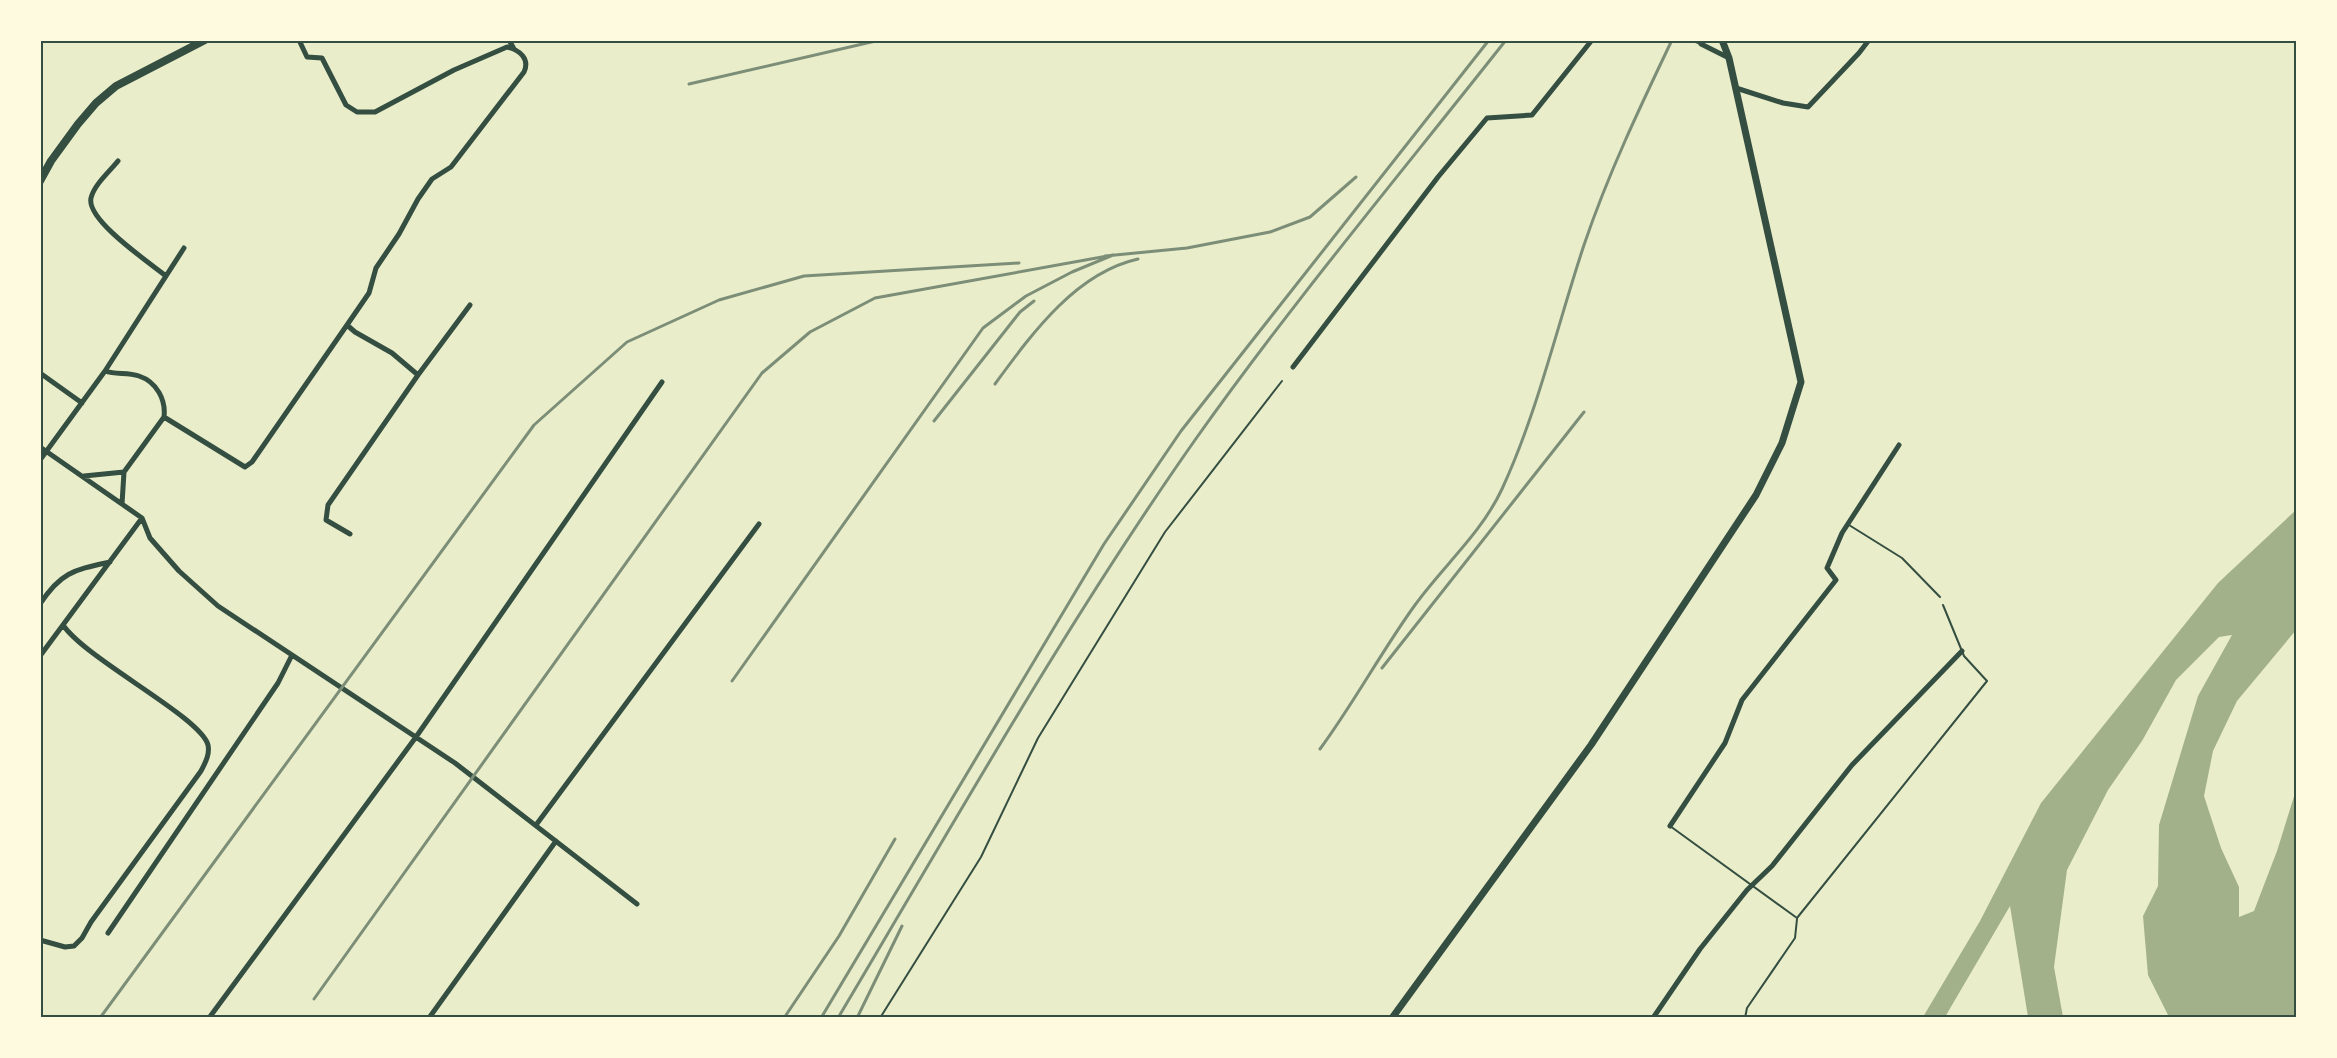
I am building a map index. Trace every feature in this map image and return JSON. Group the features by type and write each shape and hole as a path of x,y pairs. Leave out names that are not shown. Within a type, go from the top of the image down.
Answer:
{"main road":[{"path":"40,181 51,161 78,124 116,86 205,40"}],"street":[{"path":"164,417 245,467 252,462 369,293 376,268 432,179 451,167 527,66 520,51 507,47 454,70 375,112 357,112 346,105 322,58 307,57 299,40"},
{"path":"509,40 514,49"},
{"path":"1293,367 1438,177 1487,118 1532,115 1592,40"},
{"path":"1392,1017 1591,745 1755,495 1782,443 1801,382 1736,88 1722,40"},
{"path":"1736,88 1783,103 1808,108 1860,53 1869,40"},
{"path":"1702,42 1729,58"},
{"path":"118,161 91,197 90,204 93,212 114,234 166,276"},
{"path":"40,460 105,371 184,248"},
{"path":"350,534 326,520 328,505 418,375 470,305"},
{"path":"347,325 392,353 418,375"},
{"path":"105,371 117,375 139,376 147,380 155,387 166,405 164,417 124,472 122,504"},
{"path":"40,373 82,403"},
{"path":"209,1017 416,736 662,382"},
{"path":"1670,826 1725,743 1742,700 1836,580 1827,568 1842,533 1899,445"},
{"path":"40,447 142,518 150,538 179,571 218,606 455,762 637,904"},
{"path":"83,477 124,472"},
{"path":"40,656 142,518"},
{"path":"536,825 759,524"},
{"path":"40,604 52,586 66,574 110,562"},
{"path":"40,940 65,947 74,946 82,938 91,922 201,771 208,758 208,746 203,735 79,644 63,625"},
{"path":"1653,1017 1700,949 1752,885 1772,866 1852,765 1962,651"},
{"path":"108,933 278,683 292,655"},
{"path":"429,1017 556,841"}],"lane":[{"path":"1690,40 1702,42"},
{"path":"880,1017 981,857 1038,738 1166,532 1282,381"},
{"path":"1848,524 1902,558 1940,597"},
{"path":"1745,1017 1747,1008 1795,938 1797,918 1987,681 1962,651 1943,605"},
{"path":"1670,826 1797,918"}],"shaded area":[{"path":"2296,510 2296,630 2237,701 2213,751 2204,796 2221,848 2239,887 2239,917 2254,911 2277,851 2296,790 2296,1017 2169,1017 2148,975 2143,916 2158,886 2159,825 2198,696 2232,635 2219,637 2176,680 2142,741 2108,790 2067,870 2054,967 2063,1017 2028,1017 2010,906 1945,1017 1923,1017 1980,921 2041,803 2218,583"}],"railway":[{"path":"689,84 880,40"},
{"path":"821,1018 1104,544 1181,431 1489,40"},
{"path":"838,1018 1011,725 1147,510 1270,338 1506,40"},
{"path":"1320,749 1415,605 1473,535 1502,489 1537,399 1574,276 1603,192 1672,40"},
{"path":"1105,256 1187,248 1270,232 1310,217 1356,177"},
{"path":"314,999 762,373 810,332 875,298 1113,255 1072,272 1026,296 983,328 732,681"},
{"path":"995,384 1056,308 1094,278 1115,266 1138,259"},
{"path":"100,1018 534,425 627,342 719,300 804,276 1019,263"},
{"path":"934,421 1020,312 1034,301"},
{"path":"1382,668 1584,412"},
{"path":"784,1018 839,936 895,839"},
{"path":"857,1018 902,926"}]}
